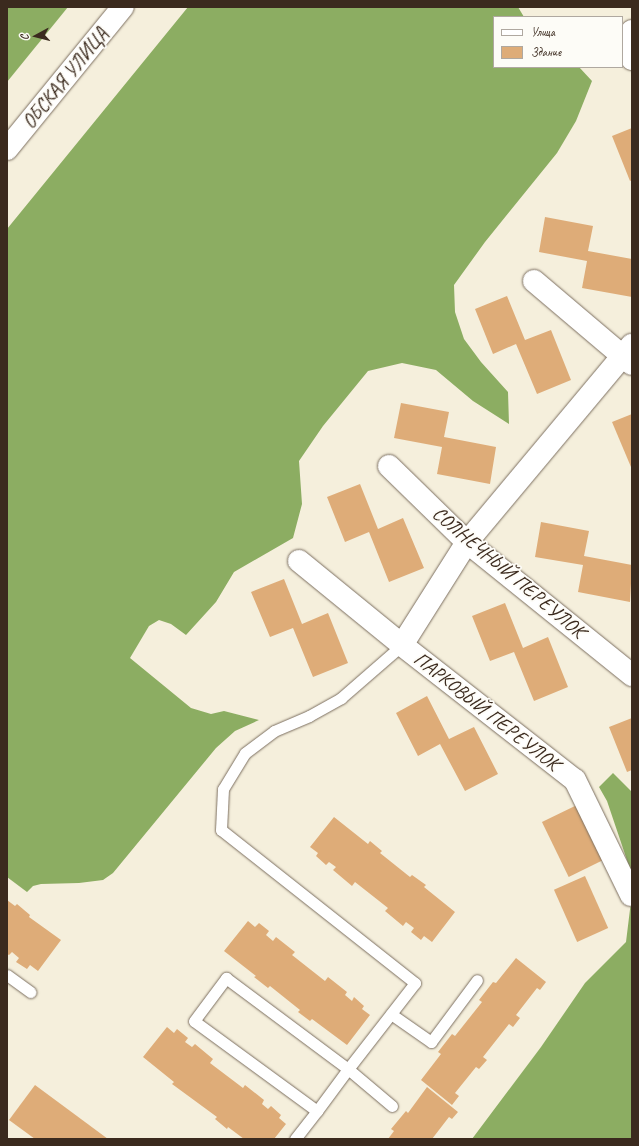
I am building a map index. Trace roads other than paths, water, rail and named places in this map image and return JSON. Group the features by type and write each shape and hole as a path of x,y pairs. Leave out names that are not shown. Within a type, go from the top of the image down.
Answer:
{"street":[{"name":"ОБСКАЯ УЛИЦА","path":"7,149 123,7"},
{"path":"632,31 630,54 632,59"},
{"path":"402,645 467,542 629,355 534,281"},
{"name":"СОЛНЕЧНЫЙ ПЕРЕУЛОК","path":"389,466 467,542 632,675"},
{"name":"ПАРКОВЫЙ ПЕРЕУЛОК","path":"299,561 402,645 576,780 631,895"}],"lane":[{"path":"295,1139 415,983 221,830 223,789 245,753 274,731 309,716 341,698 402,645"},
{"path":"7,975 30,992"},
{"path":"317,1111 194,1021 226,978 348,1069 392,1106"},
{"path":"391,1014 431,1042 477,980"}]}
